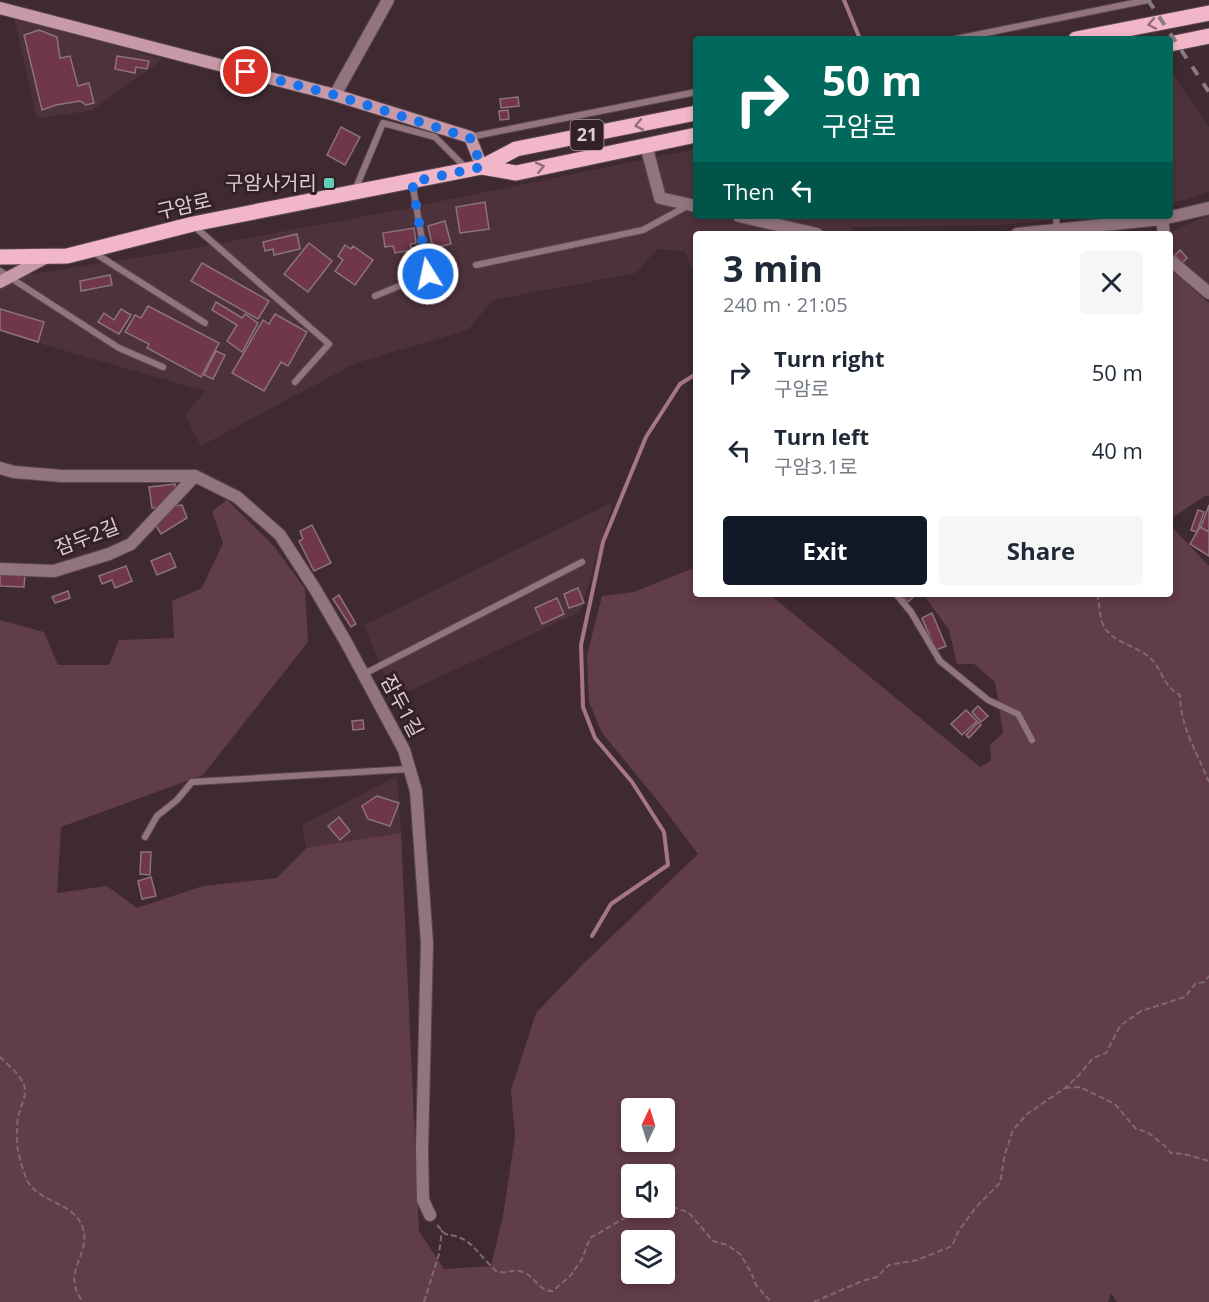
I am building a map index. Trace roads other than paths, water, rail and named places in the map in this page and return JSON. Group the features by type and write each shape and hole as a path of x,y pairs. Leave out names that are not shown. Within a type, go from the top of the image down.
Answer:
{"main road":[{"path":"1091,36 1209,13"},
{"path":"1173,43 1209,36"},
{"name":"구암로","path":"0,257 45,258 92,251 193,224 476,169 516,149 693,115"},
{"name":"구암로","path":"476,169 516,173 693,136"}],"street":[{"path":"335,95 388,0"},
{"path":"0,8 335,95 470,138 476,169"},
{"path":"646,145 660,198 693,206"},
{"path":"1173,216 1209,208"},
{"path":"752,219 805,231"},
{"path":"1047,231 1161,219 1163,231"},
{"path":"3,277 45,258"},
{"path":"1173,263 1209,293"},
{"name":"잠두1길","path":"0,468 14,472 62,476 195,476 237,497 280,535 315,589 405,750 416,791 427,943 423,1200 430,1215"},
{"name":"잠두2길","path":"0,569 54,571 109,554 131,544 195,476"}],"lane":[{"path":"971,36 1148,0"},
{"path":"470,138 693,93"},
{"path":"354,194 383,123 435,137 476,169"},
{"path":"375,296 428,274 412,182"},
{"path":"477,265 643,230 693,206"},
{"path":"1056,219 1057,230"},
{"path":"193,224 329,344 295,382"},
{"path":"92,251 205,323"},
{"path":"3,277 119,348 163,367"},
{"path":"363,675 582,562"},
{"path":"898,597 911,612 940,661 988,700 1018,714 1032,740"},
{"path":"145,837 156,816 177,800 192,782 410,769"}],"waterway":[{"path":"844,0 859,36"},
{"path":"592,936 611,904 668,865 664,832 632,782 595,738 583,707 581,645 603,542 646,437 680,384 693,376"}],"railway":[{"path":"1148,0 1172,36"},
{"path":"1173,38 1209,92"}],"place":[{"name":"구암사거리","path":"329,183"}]}
